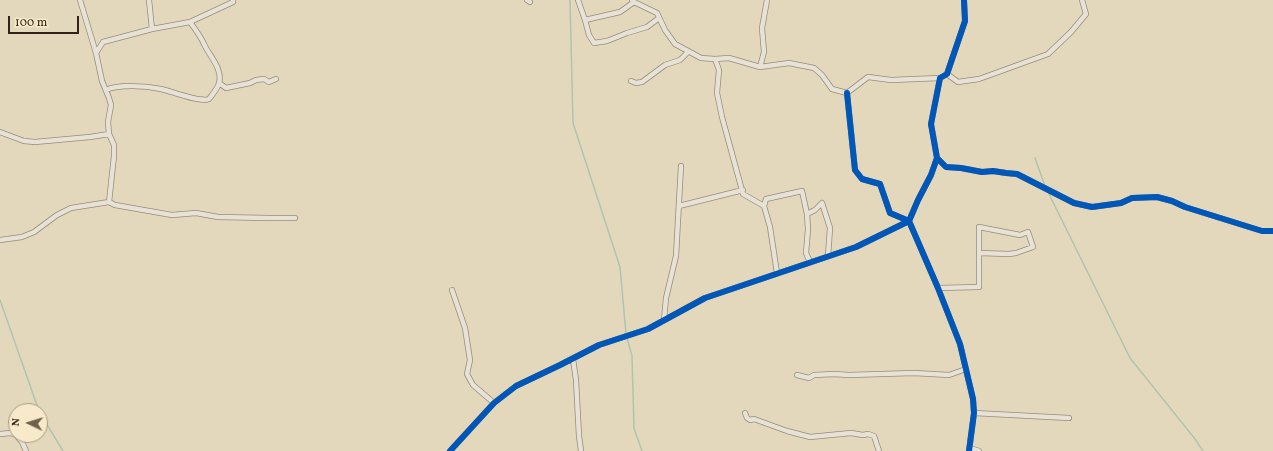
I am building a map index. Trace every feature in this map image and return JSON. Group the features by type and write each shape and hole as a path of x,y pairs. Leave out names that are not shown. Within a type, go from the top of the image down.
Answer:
{"street":[{"path":"80,0 96,53 102,81 111,105 108,122 109,134 114,145 114,156 109,202"},
{"path":"149,0 152,29"},
{"path":"96,53 103,42 152,29 190,22 233,2 233,0"},
{"path":"578,0 589,35 594,43 607,41 647,27 659,18"},
{"path":"760,67 764,52 762,28 767,0"},
{"path":"847,93 868,77 891,80 940,78 947,74 965,22 964,0"},
{"path":"947,74 958,82 979,78 1048,54 1071,32 1086,14 1082,0"},
{"path":"585,20 620,12 633,1 657,13 665,30 675,44 701,58 729,58 760,67 789,63 814,68 822,75 832,89 847,93"},
{"path":"106,90 110,88 132,86 157,88 206,100 209,99 219,83 218,71 214,60 199,34 190,22"},
{"path":"631,82 642,82 664,65 680,60 688,52"},
{"path":"715,59 719,70 717,93 743,194 764,206"},
{"path":"450,451 494,403 516,386 599,345 648,329 705,298 856,247 909,221 931,175 936,158 931,124 940,78"},
{"path":"219,83 226,88 250,83 256,80 264,79 270,82 276,79"},
{"path":"847,93 855,170 862,179 880,184 890,213 909,221 960,344 973,399 974,413 969,449 979,451"},
{"path":"0,132 35,142 109,134"},
{"path":"936,158 946,167 982,172 993,171 1006,174 1017,174 1080,205 1098,207 1121,203 1132,198 1157,197 1262,230 1273,231"},
{"path":"664,320 666,298 676,256 681,166"},
{"path":"679,206 743,190"},
{"path":"777,273 770,227 764,206 766,199 802,191 807,214 808,229 806,253 810,262"},
{"path":"0,240 22,237 34,232 57,215 71,208 109,202 115,205 172,215 196,213 218,217 295,218"},
{"path":"807,214 822,204 830,228 828,256"},
{"path":"938,288 979,287 979,253 979,227 1020,235 1028,232 1033,247 1009,254 979,253"},
{"path":"452,290 465,328 470,360 467,374 473,385 494,403"},
{"path":"573,359 581,451"},
{"path":"797,375 809,378 814,375 834,374 949,374 966,369"},
{"path":"746,413 746,418 750,420 754,419 787,431 810,437 851,433 863,435 868,434 874,436 879,451"},
{"path":"974,413 1069,418"}],"waterway":[{"path":"570,0 573,123 620,267 626,334"},
{"path":"1035,158 1045,186"},
{"path":"1048,192 1130,358 1203,451"},
{"path":"0,300 36,403"},
{"path":"627,338 632,356 634,428 642,451"},
{"path":"48,426 63,451"}],"cycle path":[{"path":"964,0 965,21 947,74 940,78 931,124 937,158 931,175 909,221 960,344 973,399 974,413 969,451"},
{"path":"450,451 494,403 516,386 599,345 648,329 705,298 856,247 909,221 890,213 880,184 862,179 855,170 847,93"},
{"path":"937,158 946,167 982,172 993,171 1017,174 1074,203 1092,207 1121,203 1132,198 1157,197 1262,231 1273,231"}]}
